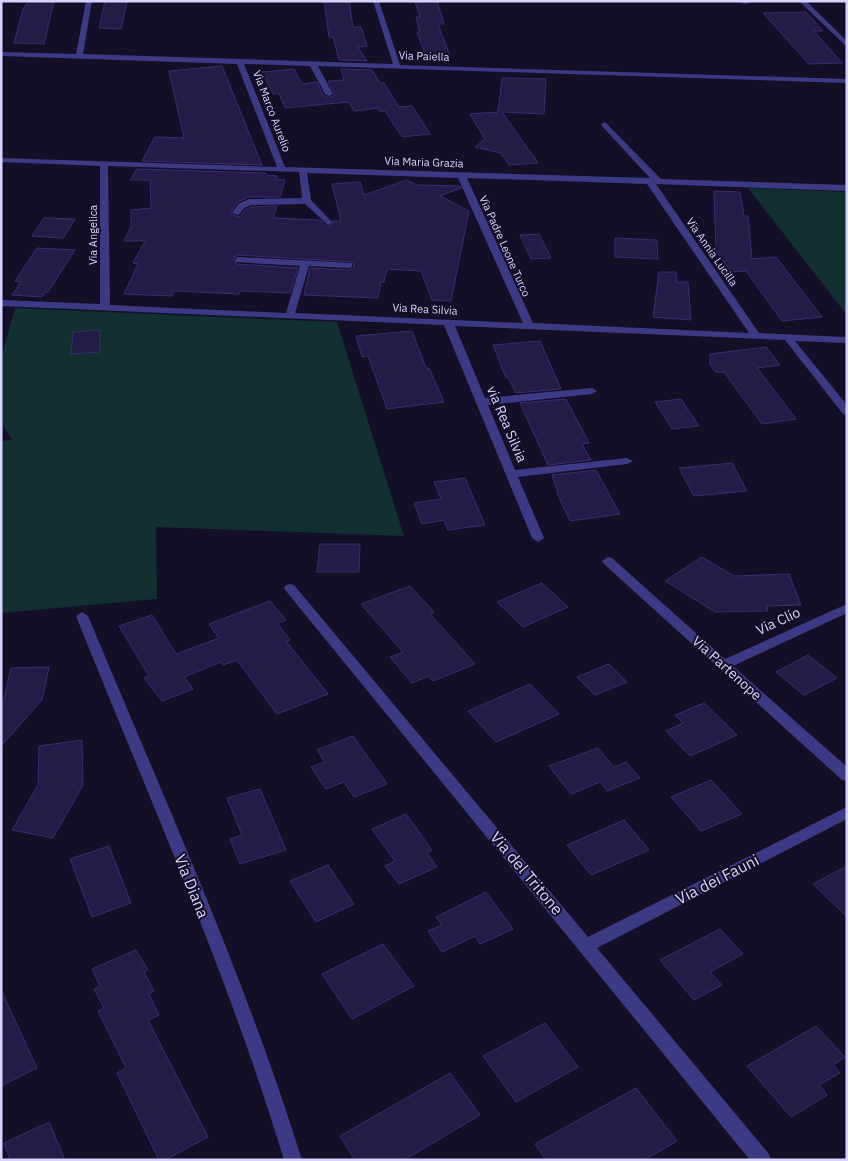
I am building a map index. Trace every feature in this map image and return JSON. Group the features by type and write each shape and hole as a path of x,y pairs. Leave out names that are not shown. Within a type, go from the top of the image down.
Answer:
{"street":[{"path":"79,56 89,1"},
{"path":"376,1 397,67"},
{"path":"744,2 756,1"},
{"path":"802,1 847,45"},
{"name":"Via Paiella","path":"1,54 847,81"},
{"name":"Via Marco Aurelio","path":"240,62 282,169"},
{"path":"313,64 328,94"},
{"name":"Via Annia Lucilla","path":"604,124 653,180 757,337"},
{"name":"Via Maria Grazia","path":"1,160 653,180 847,188"},
{"name":"Via Angelica","path":"104,164 105,306"},
{"path":"303,170 307,201 328,222"},
{"name":"Via Padre Leone Turco","path":"461,174 529,326"},
{"path":"236,213 241,206 249,202 307,201"},
{"path":"239,260 349,265"},
{"path":"290,315 306,263"},
{"name":"Via Rea Silvia","path":"1,303 105,306 847,340"},
{"name":"via Rea Silvia","path":"448,322 538,538"},
{"path":"788,338 847,412"},
{"path":"481,402 592,391"},
{"path":"512,474 627,461"},
{"name":"Via Partenope","path":"608,561 847,776"},
{"name":"Via del Tritone","path":"290,588 587,945 762,1160"},
{"name":"Via Clio","path":"723,665 847,608"},
{"name":"Via Diana","path":"82,616 238,998 270,1085 293,1160"},
{"name":"Via dei Fauni","path":"587,945 847,812"}],"green space":[{"path":"748,188 847,192 847,315"},
{"path":"15,308 337,322 404,536 156,527 157,599 1,613 1,441 12,440 1,422 1,358"}],"building":[{"path":"29,1 54,1 44,44 14,43 23,9"},
{"path":"105,1 127,1 121,29 99,28"},
{"path":"324,1 349,1 353,27 361,27 367,46 358,47 367,61 339,60 333,37 329,37"},
{"path":"437,1 444,24 438,24 450,56 426,57 417,32 420,32 416,17 420,17 415,2"},
{"path":"806,12 823,31 814,31 842,63 809,64 763,13"},
{"path":"222,66 262,165 142,161 155,137 184,138 169,71"},
{"path":"294,69 302,84 317,82 323,95 328,98 335,95 328,81 344,80 341,69 372,70 380,83 384,83 399,107 412,106 430,134 402,137 385,111 379,111 378,108 354,111 349,102 285,108 279,93 273,94 262,72"},
{"path":"502,78 546,79 544,114 502,112 538,163 509,165 501,153 475,147 485,139 470,114 498,112"},
{"path":"137,169 265,173 266,175 277,176 276,179 285,180 280,197 248,197 236,203 230,214 240,217 245,210 251,207 277,206 273,218 320,220 328,227 333,221 341,221 332,184 360,182 364,195 407,180 417,185 460,186 461,188 440,196 469,211 451,301 432,300 421,271 387,269 384,282 381,282 378,298 304,295 310,268 349,270 354,268 353,262 239,255 234,257 236,264 298,268 290,293 240,291 239,294 174,291 172,296 124,294 138,264 133,263 145,241 124,241 131,227 131,210 151,208 150,180 130,180"},
{"path":"714,191 740,192 744,216 748,216 752,259 776,257 822,317 782,321 746,271 731,272 716,251"},
{"path":"44,218 75,219 63,238 32,236"},
{"path":"539,234 551,258 531,259 520,235"},
{"path":"615,238 657,240 658,259 615,257"},
{"path":"37,248 75,250 48,292 45,292 42,297 12,295 21,282 15,281"},
{"path":"659,272 676,272 677,282 688,282 691,320 653,317"},
{"path":"100,330 100,352 71,354 73,332"},
{"path":"412,331 426,368 429,368 444,402 387,409 368,356 362,357 356,336"},
{"path":"540,341 561,389 516,393 508,377 506,378 493,345"},
{"path":"766,347 780,365 757,368 796,419 762,424 724,372 716,372 710,365 710,354"},
{"path":"566,399 589,443 582,444 591,460 548,465 520,403"},
{"path":"681,399 699,426 672,429 655,402"},
{"path":"732,463 747,491 694,496 679,468"},
{"path":"596,470 620,514 570,521 557,493 552,475"},
{"path":"465,478 485,525 448,530 444,520 422,524 414,503 441,499 434,482"},
{"path":"320,544 360,544 359,572 317,572"},
{"path":"702,557 734,576 789,574 801,605 767,606 768,611 715,612 665,581"},
{"path":"542,583 568,607 523,627 497,602"},
{"path":"410,586 434,612 430,614 475,664 433,681 429,676 412,683 390,657 403,652 361,604"},
{"path":"270,601 286,620 277,623 290,640 286,641 328,694 277,714 237,660 223,665 221,662 184,677 193,689 162,701 144,678 149,676 119,626 152,615 176,654 219,638 209,624"},
{"path":"808,655 837,678 804,695 776,672"},
{"path":"609,664 627,682 595,695 577,677"},
{"path":"49,667 42,700 1,746 1,702 4,699 11,668"},
{"path":"530,684 559,714 496,742 468,711"},
{"path":"704,703 737,735 690,756 666,731 683,723 675,715"},
{"path":"353,736 387,784 354,797 344,782 326,789 311,767 325,762 317,750"},
{"path":"82,740 83,785 53,838 12,830 38,785 39,746"},
{"path":"598,748 614,767 626,762 640,778 607,791 600,782 571,794 549,766"},
{"path":"711,780 742,814 701,831 671,797"},
{"path":"260,789 286,850 240,864 230,839 242,835 227,798"},
{"path":"406,814 432,850 427,853 437,867 399,884 385,866 395,861 372,829"},
{"path":"624,820 649,850 591,875 567,845"},
{"path":"109,846 131,903 92,917 70,859"},
{"path":"328,865 354,904 316,922 290,881"},
{"path":"847,866 847,917 813,884"},
{"path":"486,892 513,929 480,944 475,936 442,952 428,931 442,925 436,917"},
{"path":"720,929 743,954 710,972 722,985 694,1000 660,960"},
{"path":"383,944 414,986 352,1019 322,974"},
{"path":"136,950 148,970 144,972 154,991 149,994 159,1015 148,1020 208,1137 165,1160 159,1160 117,1073 126,1068 98,1011 104,1008 94,989 100,986 92,969"},
{"path":"1,990 37,1068 1,1086"},
{"path":"545,1023 578,1067 516,1102 483,1056"},
{"path":"816,1026 845,1057 833,1065 840,1073 819,1085 827,1095 791,1117 747,1066"},
{"path":"450,1073 480,1115 404,1160 355,1160 340,1136"},
{"path":"636,1088 677,1141 644,1160 546,1160 535,1144"},
{"path":"49,1122 65,1160 10,1160 4,1143"}]}
